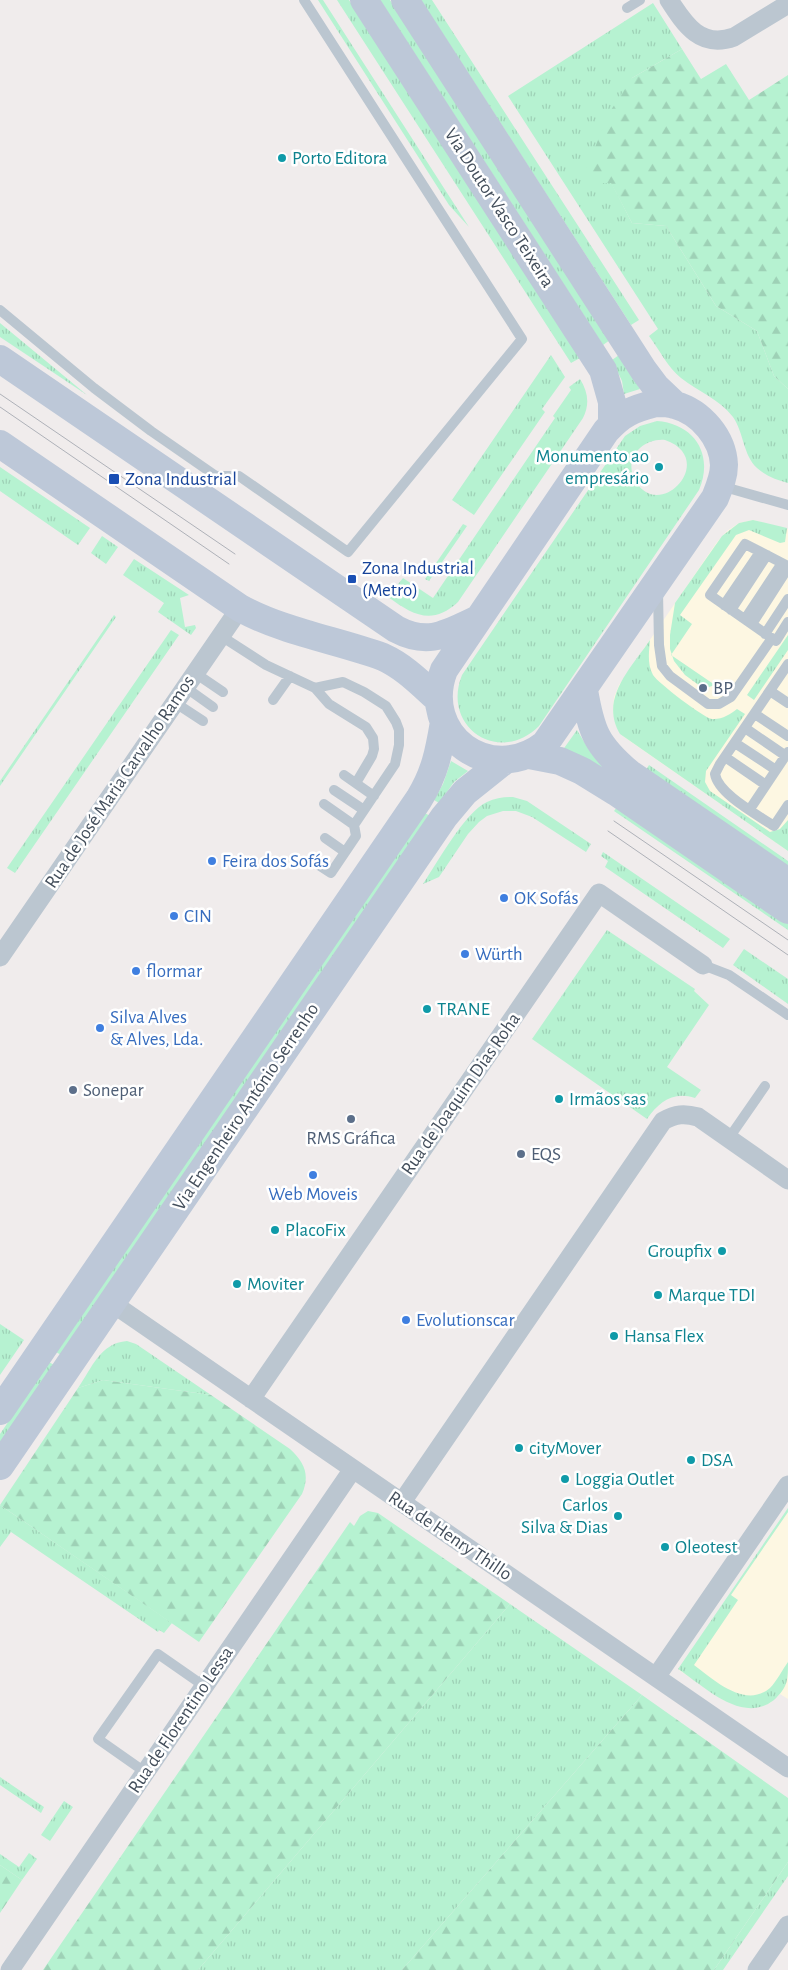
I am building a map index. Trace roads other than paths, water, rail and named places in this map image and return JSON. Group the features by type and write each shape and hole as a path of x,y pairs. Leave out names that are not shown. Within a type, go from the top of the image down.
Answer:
{"main road":[{"name":"Via Doutor Vasco Teixeira","path":"364,0 603,370 612,402 612,424"},
{"name":"Via Doutor Vasco Teixeira","path":"405,0 644,371 656,387 675,405"},
{"path":"0,358 396,630 407,635 428,638 441,636 477,619"},
{"path":"612,424 620,416 634,409 656,403 675,405 691,412 714,433 721,448 724,465 720,486"},
{"name":"Via Engenheiro António Serrenho","path":"0,1411 419,799 438,761 441,711 439,682 444,670 477,619 612,424"},
{"path":"0,444 240,608 279,625 383,657 408,672 441,711 451,735 465,748 480,756 560,761 582,771 616,792 788,910"},
{"name":"Via Engenheiro António Serrenho","path":"0,1466 444,817 465,792 517,758 537,751 549,740 715,498 720,486"},
{"path":"584,690 593,731 602,748 612,759 629,773 788,882"}],"street":[{"path":"669,0 686,26 693,32 705,38 718,40 734,37 788,4"},
{"name":"Rua de José Maria Carvalho Ramos","path":"0,957 240,608"},
{"name":"Rua de Joaquim Dias Roha","path":"251,1399 599,893 703,965"},
{"path":"402,1502 663,1121 675,1115 687,1114 698,1116 788,1180"},
{"name":"Rua de Henry Thillo","path":"112,1303 788,1768"},
{"name":"Rua de Florentino Lessa","path":"10,1970 353,1469"},
{"path":"656,1677 788,1486"},
{"path":"757,1970 788,1925"}],"lane":[{"path":"0,310 94,388 151,432 216,476 239,476 348,552 522,340 304,0"},
{"path":"627,8 640,0"},
{"path":"720,486 788,505"},
{"path":"748,622 786,566 745,544 710,596 728,607 748,622 776,641 788,622"},
{"path":"728,607 764,553"},
{"path":"658,582 659,645 662,666 682,686 708,704 720,704 730,697 769,636 788,599"},
{"path":"221,636 266,665 315,688 329,704 366,727 373,738 372,756 356,783"},
{"path":"788,664 784,679 770,691 725,757 716,774 716,780 726,792 774,826 788,805"},
{"path":"273,700 290,676"},
{"path":"311,860 331,874 356,836 354,825 390,772 397,756 400,737 392,713 378,700 343,682 315,688"},
{"path":"184,687 223,692"},
{"path":"184,687 213,707"},
{"path":"184,687 203,721"},
{"path":"770,691 788,703"},
{"path":"755,714 788,736"},
{"path":"745,728 787,754 750,810"},
{"path":"735,743 776,770"},
{"path":"725,757 766,785"},
{"path":"344,775 374,796"},
{"path":"334,790 364,810"},
{"path":"324,804 354,825"},
{"path":"325,838 345,852"},
{"path":"703,965 729,975 788,1015"},
{"path":"729,1138 765,1086"},
{"path":"145,1772 98,1739 158,1654 204,1686"}],"tram line":[{"path":"0,394 235,554"},
{"path":"0,407 229,564"},
{"path":"614,821 788,940"},
{"path":"608,831 788,955"}],"place":[{"name":"Porto Editora","path":"282,158"},
{"name":"Monumento ao empresário","path":"659,467"},
{"name":"Zona Industrial","path":"114,479"},
{"name":"Zona Industrial (Metro)","path":"352,579"},
{"name":"BP","path":"703,688"},
{"name":"Feira dos Sofás","path":"212,861"},
{"name":"OK Sofás","path":"504,898"},
{"name":"CIN","path":"174,916"},
{"name":"Würth","path":"465,954"},
{"name":"flormar","path":"136,971"},
{"name":"TRANE","path":"427,1009"},
{"name":"Silva Alves & Alves, Lda.","path":"100,1028"},
{"name":"Sonepar","path":"73,1090"},
{"name":"Irmãos sas","path":"559,1099"},
{"name":"RMS Gráfica","path":"351,1119"},
{"name":"EQS","path":"521,1154"},
{"name":"Web Moveis","path":"313,1175"},
{"name":"PlacoFix","path":"275,1230"},
{"name":"Groupfix","path":"722,1251"},
{"name":"Moviter","path":"237,1284"},
{"name":"Marque TDI","path":"658,1295"},
{"name":"Evolutionscar","path":"406,1320"},
{"name":"Hansa Flex","path":"614,1336"},
{"name":"cityMover","path":"519,1448"},
{"name":"DSA","path":"691,1460"},
{"name":"Loggia Outlet","path":"565,1479"},
{"name":"Carlos Silva & Dias","path":"618,1516"},
{"name":"Oleotest","path":"665,1547"}]}
